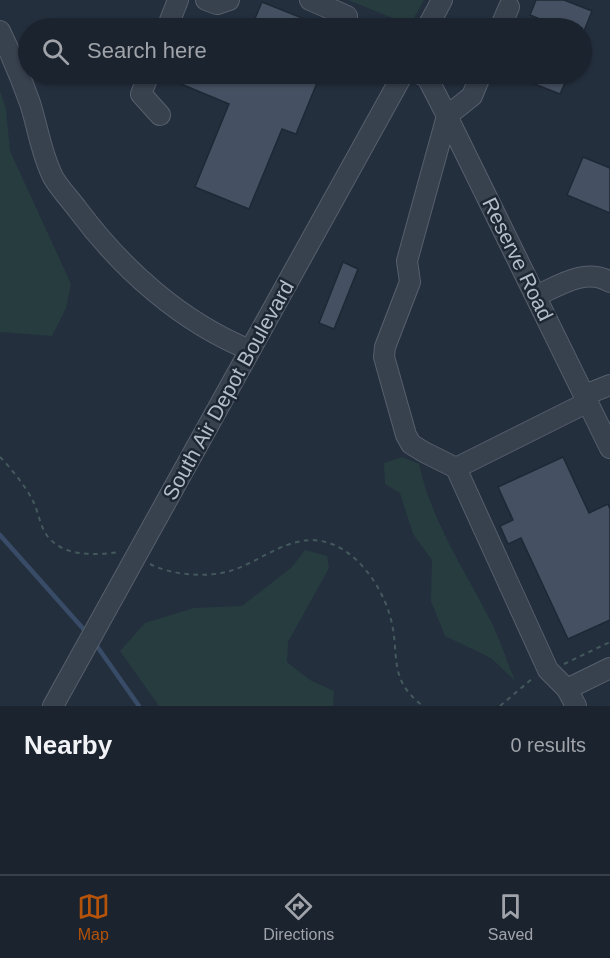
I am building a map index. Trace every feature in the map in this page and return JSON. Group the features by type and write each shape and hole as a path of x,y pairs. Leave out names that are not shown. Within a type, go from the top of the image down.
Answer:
{"street":[{"path":"171,18 178,0"},
{"path":"206,0 217,4 229,0"},
{"path":"310,0 347,15"},
{"path":"432,18 442,0"},
{"path":"504,18 509,6"},
{"path":"0,31 18,70"},
{"path":"22,84 39,143 54,178 92,229 133,272 171,305 232,343 250,350"},
{"path":"145,84 141,94 160,115"},
{"name":"South Air Depot Boulevard","path":"53,706 397,84"},
{"name":"Reserve Road","path":"431,84 610,448"},
{"path":"477,84 472,96 447,116 407,261 410,282 385,346 384,357 406,435 411,444 456,468 548,670 567,688 576,706"},
{"path":"536,296 575,278 603,278 610,282"},
{"path":"456,468 610,385"},
{"path":"567,688 610,668"}],"path":[{"path":"0,457 33,500 50,539 61,548 98,555 122,552 154,566 178,572 211,575 231,571 302,540 321,540 337,546 363,567 384,601 393,630 397,673 403,686 423,706"},
{"path":"558,666 610,642"},
{"path":"500,706 537,675"}],"green space":[{"path":"348,0 424,0 414,18 393,18"},
{"path":"0,91 6,109 10,151 71,284 66,308 52,336 0,332"},
{"path":"402,457 419,464 439,523 492,624 515,681 491,658 445,636 431,601 432,560 413,534 400,493 385,484 384,463"},
{"path":"305,550 327,556 329,568 288,642 287,662 310,680 334,691 333,706 159,706 120,651 145,623 194,608 242,606 292,567"}],"building":[{"path":"536,0 564,0 592,11 589,18 537,18 530,15"},
{"path":"262,2 302,18 255,18"},
{"path":"181,84 317,84 296,134 282,129 249,209 195,187 229,104"},
{"path":"534,84 564,84 560,94"},
{"path":"583,157 610,168 610,213 567,195"},
{"path":"343,262 358,269 334,329 319,323"},
{"path":"563,457 589,513 608,504 610,509 610,620 568,639 521,538 508,544 500,526 513,520 498,487"}],"waterway":[{"path":"0,535 87,633"},
{"path":"94,642 139,706"}]}
